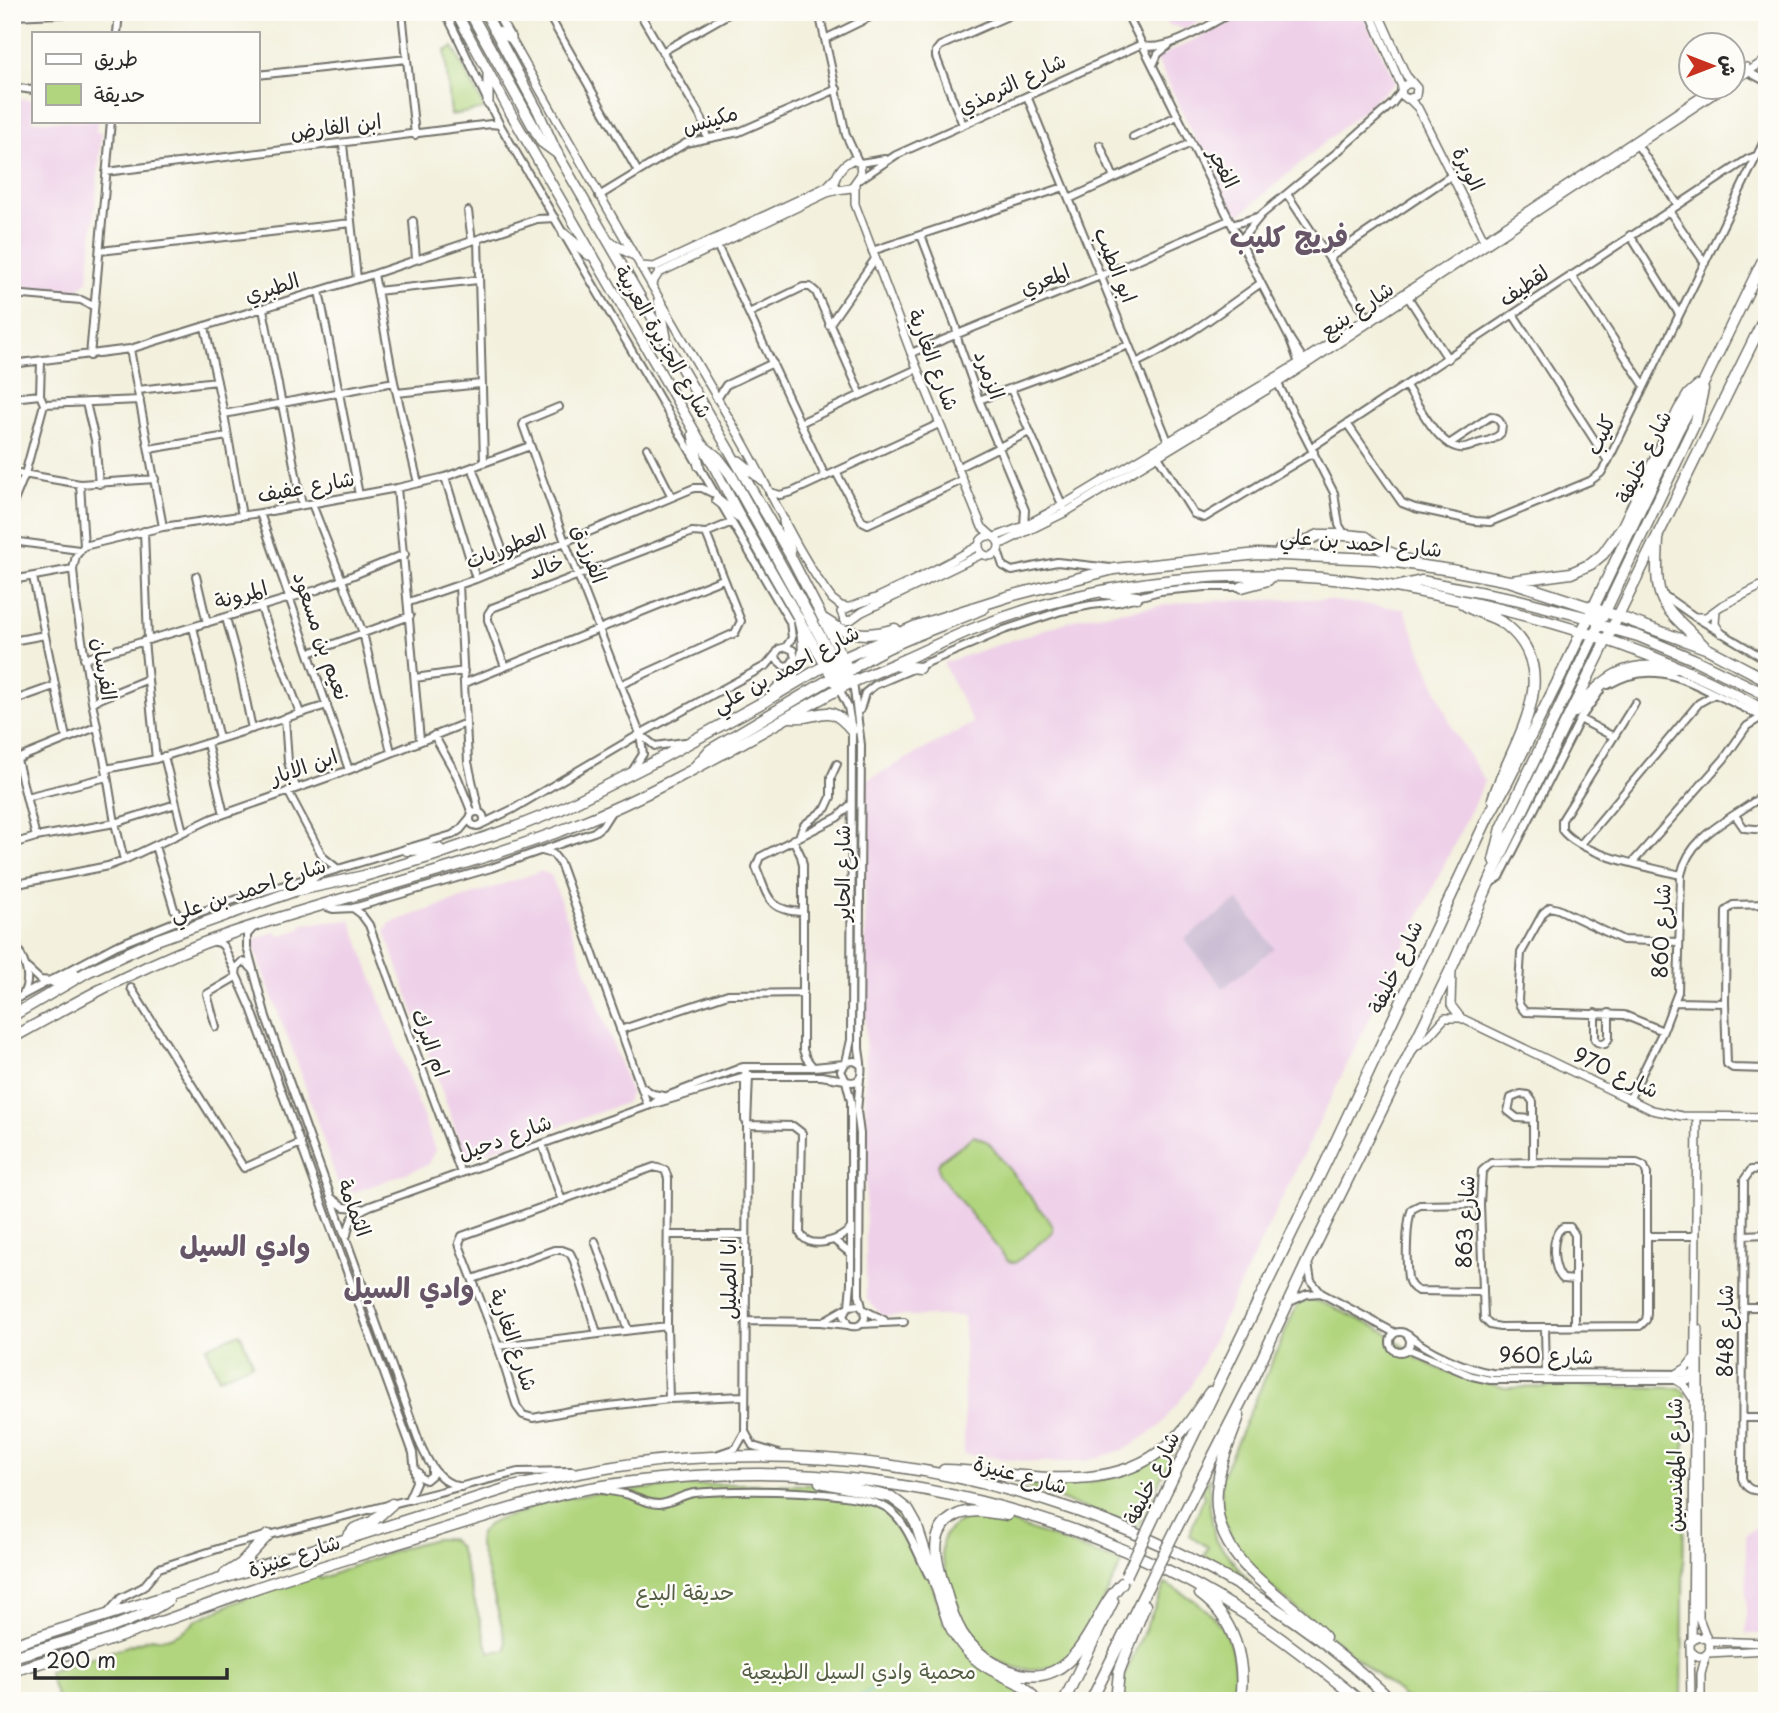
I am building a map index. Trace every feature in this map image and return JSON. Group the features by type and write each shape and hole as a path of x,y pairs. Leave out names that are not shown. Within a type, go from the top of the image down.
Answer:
{"main road":[{"name":"شارع الجزيرة العربية","path":"456,12 799,619 843,676"},
{"path":"470,12 542,142 557,153"},
{"name":"شارع الجزيرة العربية","path":"485,12 538,111 557,153 733,455 825,620 834,662"},
{"path":"494,30 511,38"},
{"path":"488,69 488,103"},
{"path":"564,234 596,261"},
{"path":"606,240 632,254"},
{"name":"شارع خليفة","path":"1091,1701 1412,1050 1606,639 1599,622 1678,430 1767,252"},
{"path":"659,300 661,320 671,352"},
{"name":"شارع خليفة","path":"1064,1701 1227,1368 1488,817 1582,632 1617,616 1767,313"},
{"path":"1732,384 1767,327"},
{"path":"1509,581 1571,573 1591,564 1603,554 1623,526 1679,410 1689,394 1704,382"},
{"path":"692,429 700,469"},
{"path":"703,446 718,458 731,475 834,662 843,667 839,689"},
{"path":"733,455 762,480"},
{"path":"715,497 742,520"},
{"path":"784,521 792,559"},
{"path":"1258,554 1291,548 1323,534 1345,535 1366,537 1378,547 1416,564"},
{"path":"1658,535 1658,591 1673,617 1708,649"},
{"name":"شارع احمد بن علي","path":"12,1016 89,971 156,940 294,891 364,876 516,827 561,809 630,775 834,662 916,626 1010,596 1114,569 1258,554 1313,555 1416,564 1509,581 1599,622"},
{"path":"1242,587 1279,576"},
{"name":"شارع احمد بن علي","path":"843,676 893,665 976,627 1051,602 1129,585 1183,579 1279,576 1352,581 1526,614 1582,632"},
{"path":"1394,587 1421,581 1515,599 1599,622 1693,659 1767,695"},
{"path":"1096,592 1136,597"},
{"path":"692,771 710,750 843,676 865,659 1010,596"},
{"path":"1458,600 1469,609 1488,614 1508,626 1527,651 1533,667 1533,694 1529,713 1497,788 1488,817"},
{"path":"825,620 843,630 869,635 947,610 979,605"},
{"path":"1617,616 1708,649 1767,680"},
{"path":"767,700 802,662 805,640 799,619"},
{"path":"1489,884 1502,828 1599,622"},
{"path":"1606,639 1669,662 1698,681 1765,716"},
{"path":"893,665 919,667"},
{"path":"1566,722 1592,692 1622,671 1643,666 1661,667 1698,681"},
{"name":"شارع احمد بن علي","path":"12,1038 124,976 209,941 504,852 611,811 692,771 839,689"},
{"path":"792,717 805,718 820,712 835,714 852,730"},
{"path":"407,850 457,846"},
{"path":"294,891 318,874"},
{"path":"53,981 89,971"},
{"path":"925,1471 953,1470 1060,1478 1108,1474 1153,1457 1175,1439 1227,1368"},
{"path":"1251,1381 1219,1473 1217,1499 1222,1529 1230,1546 1247,1568 1314,1626 1336,1651"},
{"name":"شارع عنيزة","path":"12,1645 470,1499 584,1471 711,1457 783,1456 866,1462 925,1471 998,1487 1048,1501 1155,1542 1256,1596 1336,1651 1392,1701"},
{"name":"شارع عنيزة","path":"12,1671 132,1634 320,1567 483,1516 592,1488 712,1475 803,1475 925,1490 984,1503 1043,1520 1126,1552 1174,1575 1258,1623 1311,1660 1360,1701"},
{"path":"803,1475 818,1481 880,1493 900,1502 914,1518 948,1622 962,1647 989,1669 1024,1686 1036,1701"},
{"path":"346,1539 354,1529 372,1521 392,1504"},
{"path":"1043,1520 965,1512 950,1520 936,1540 937,1564 952,1612 963,1635 984,1657 1004,1668 1022,1673 1041,1675 1054,1671 1076,1652 1107,1601 1124,1579"},
{"path":"220,1580 246,1559 268,1535"},
{"path":"1174,1575 1214,1605 1230,1628 1241,1667 1240,1701"},
{"path":"1116,1701 1119,1672 1144,1609 1147,1588"},
{"path":"12,1657 115,1624 155,1608 173,1594"}],"street":[{"path":"12,16 105,12"},
{"path":"117,32 119,12"},
{"path":"402,12 415,135"},
{"name":"شارع الجزيرة العربية","path":"445,12 471,62 474,77 500,125 790,622 792,638 786,647"},
{"path":"547,12 638,172"},
{"path":"639,12 702,118 708,138"},
{"path":"662,52 732,12"},
{"path":"650,285 659,273 826,187 846,163 846,135 819,12"},
{"path":"825,39 880,12"},
{"path":"963,125 936,51 940,46 1017,12"},
{"name":"الفجر","path":"1126,12 1302,364"},
{"name":"شارع الترمذي","path":"1153,65 1158,54 1172,43 1233,12"},
{"name":"الوبرة","path":"1370,12 1407,95 1418,108 1485,243"},
{"path":"1378,12 1406,75 1417,88 1407,95"},
{"name":"شارع الجزيرة العربية","path":"497,14 632,254 755,462 784,521 828,594 836,603 847,607"},
{"name":"شارع الترمذي","path":"857,182 897,155 1142,45 1155,47 1172,43"},
{"path":"1748,68 1767,53"},
{"path":"259,75 407,59"},
{"path":"1748,68 1767,59"},
{"path":"1748,72 1767,82"},
{"path":"1407,95 1407,84 1413,84"},
{"path":"12,87 32,90"},
{"name":"مكينس","path":"599,196 686,143 739,132 836,89"},
{"name":"المعري","path":"1240,241 1261,215 1392,104 1407,95"},
{"name":"ابو الطيب","path":"1027,96 1169,445"},
{"name":"شارع ينبع","path":"996,542 1064,509 1302,364 1696,102"},
{"path":"486,125 494,113"},
{"path":"1133,137 1177,116"},
{"path":"90,356 111,122"},
{"name":"ابن الفارض","path":"106,172 500,125"},
{"path":"846,135 859,162 846,163"},
{"name":"كليب","path":"1348,425 1402,503 1415,508 1481,522 1495,520 1590,481 1601,473 1608,461 1767,135"},
{"path":"1069,199 1191,143"},
{"path":"1636,143 1678,205"},
{"name":"شارع ينبع","path":"1485,243 1496,232 1636,143"},
{"path":"343,144 357,279"},
{"path":"1100,145 1114,178"},
{"name":"شارع الترمذي","path":"859,162 897,155"},
{"name":"لقطيف","path":"1156,453 1194,514 1204,519 1313,450 1630,236 1756,156"},
{"name":"شارع الغارية","path":"859,162 862,171 857,182 855,204 873,255 957,468 982,527 996,542 1000,561 1012,571 1057,562 1114,569"},
{"path":"1329,258 1452,175"},
{"path":"836,177 834,183 841,191"},
{"path":"640,266 654,267 827,193 841,191 857,182"},
{"path":"830,325 873,255 920,235 1064,187"},
{"name":"شارع الغارية","path":"841,191 855,204"},
{"path":"1287,194 1369,319"},
{"path":"537,219 547,206"},
{"path":"468,211 475,240 478,281 484,462"},
{"path":"1669,211 1705,263"},
{"name":"المعري","path":"911,353 1231,222 1261,215"},
{"name":"الطبري","path":"12,365 130,349 374,274 537,219 555,218"},
{"path":"413,220 416,259"},
{"path":"100,251 351,223"},
{"path":"1477,226 1496,232"},
{"name":"الزمرد","path":"920,235 979,400 1024,510 1024,526"},
{"path":"1630,236 1679,314"},
{"path":"716,242 825,476"},
{"path":"374,274 394,382 418,483"},
{"path":"1571,275 1644,385"},
{"path":"377,290 478,281"},
{"path":"1136,363 1176,343 1261,283"},
{"path":"749,313 803,287 810,287 816,292 861,395"},
{"path":"319,291 359,495"},
{"path":"81,300 95,292"},
{"path":"12,293 81,300 93,306"},
{"path":"1407,294 1448,359"},
{"path":"263,309 302,505"},
{"path":"1513,314 1608,461"},
{"path":"205,327 242,516"},
{"path":"979,400 1129,345"},
{"path":"130,349 163,527"},
{"path":"12,506 26,474 44,404 40,395 41,361"},
{"path":"718,399 726,386 773,363"},
{"path":"800,423 917,369"},
{"path":"1276,380 1335,493 1338,519 1345,535"},
{"path":"138,390 217,381"},
{"path":"224,414 394,382"},
{"path":"397,393 480,384"},
{"path":"1406,386 1448,444 1464,448 1495,438 1502,432 1502,425 1497,418 1488,417 1448,444"},
{"path":"1011,389 1064,509"},
{"path":"12,398 40,395"},
{"path":"44,404 140,400"},
{"path":"86,403 95,439 99,484"},
{"name":"الفرزدق","path":"559,407 525,421 523,425 565,542 640,734"},
{"path":"777,509 784,497 792,492 939,424"},
{"path":"957,468 1029,432"},
{"path":"149,449 227,436"},
{"name":"شارع عفيف","path":"82,548 163,527 260,513 397,488 445,477 530,446"},
{"path":"647,448 672,497"},
{"path":"472,467 508,565"},
{"path":"694,488 699,483 700,469"},
{"path":"12,472 80,484 155,479"},
{"path":"836,472 862,521 868,524 962,480"},
{"path":"445,477 475,579"},
{"name":"الفرسان","path":"80,484 82,548 73,569 84,659 124,860"},
{"path":"397,488 420,740"},
{"path":"694,488 702,488 715,497"},
{"name":"العطوريات","path":"409,602 475,579 694,488"},
{"path":"769,492 780,495 792,492"},
{"path":"312,503 363,633 391,752"},
{"name":"شارع ينبع","path":"996,542 1024,526 1064,509"},
{"name":"نعيم بن مسعود","path":"260,513 349,770"},
{"path":"1323,534 1334,528 1338,519"},
{"name":"خالد","path":"505,667 488,620 492,608 692,532 706,533 730,523"},
{"name":"شارع الغارية","path":"980,542 982,527"},
{"path":"144,531 146,641 156,759"},
{"path":"620,685 734,633 741,621 706,533"},
{"path":"12,541 82,548"},
{"path":"980,542 982,554"},
{"path":"980,542 996,542 991,556 982,554 846,621 841,614 847,607 859,605 918,578 980,542"},
{"name":"المرونة","path":"84,659 290,599 405,554"},
{"path":"12,580 73,569"},
{"path":"196,576 207,623"},
{"path":"33,577 66,738"},
{"path":"465,683 723,579"},
{"path":"1695,617 1706,618 1721,606 1767,583"},
{"path":"434,735 475,814 484,820 480,825 473,825 475,814 468,762 459,585"},
{"path":"859,714 868,689 1039,617 1160,591 1206,586 1242,587"},
{"path":"1658,591 1695,617 1767,660"},
{"path":"261,608 300,713"},
{"path":"1716,610 1715,624 1721,633"},
{"path":"309,653 410,616"},
{"path":"226,618 238,660 252,729"},
{"path":"193,627 219,739"},
{"path":"12,641 45,635"},
{"path":"786,647 794,653 794,661 787,666 779,663 776,654 779,649 786,647"},
{"name":"شارع احمد بن علي","path":"480,825 767,664 776,654"},
{"name":"شارع احمد بن علي","path":"767,664 779,663"},
{"path":"415,678 464,671"},
{"name":"شارع خليفة","path":"1489,884 1500,877 1580,719 1600,692 1609,684 1633,674 1662,672 1698,681"},
{"name":"شارع الحاير","path":"843,676 859,714 861,1065"},
{"path":"92,702 148,679"},
{"path":"1698,681 1715,694 1765,716"},
{"path":"1698,681 1699,703"},
{"path":"12,701 54,686"},
{"name":"شارع الحاير","path":"839,689 848,707 852,730 852,1040 845,1063"},
{"path":"1581,844 1699,703 1715,694"},
{"path":"1635,703 1561,825 1565,834 1606,856 1681,875"},
{"path":"26,797 327,705"},
{"path":"1747,710 1748,726"},
{"path":"1633,862 1724,759 1748,726 1765,716"},
{"path":"285,718 292,790 323,857 338,869"},
{"path":"1580,719 1614,737"},
{"name":"ابن الابار","path":"12,885 108,866 223,814 349,770 466,723"},
{"path":"36,837 15,760 96,727"},
{"path":"640,734 655,746 691,741"},
{"path":"630,775 643,754 640,734"},
{"path":"207,743 223,814"},
{"path":"164,756 183,832"},
{"path":"814,1067 808,1062 803,1050 802,861 796,838 804,825 826,808 831,797 831,777 836,764"},
{"name":"شارع 860","path":"1629,1100 1675,1002 1679,982 1681,875 1686,858 1699,841 1767,792"},
{"path":"803,912 783,911 769,900 756,867 760,858 838,817 852,803"},
{"path":"12,844 115,823 176,804"},
{"name":"شارع احمد بن علي","path":"324,906 333,909 353,908 375,903 542,851 602,826 611,811"},
{"path":"475,814 503,814"},
{"name":"شارع احمد بن علي","path":"12,1002 114,946 231,901 457,833 475,814"},
{"path":"1735,816 1744,828 1767,830"},
{"path":"838,817 852,829"},
{"path":"560,863 565,843"},
{"path":"155,846 173,909 182,919"},
{"path":"542,851 553,855 560,863 650,1105"},
{"path":"318,874 323,857"},
{"path":"369,925 369,913 375,903"},
{"path":"1767,904 1733,905 1726,911 1725,1003 1727,1064 1733,1068 1767,1069"},
{"path":"1663,1031 1628,1016 1609,1013 1530,1013 1520,1006 1521,953 1544,911 1550,907 1628,942 1679,942"},
{"name":"ام البرك","path":"353,908 369,925 461,1173"},
{"name":"الثمامة","path":"256,925 246,938 266,1017 420,1444 445,1482 461,1487"},
{"path":"12,937 26,968 27,986 22,996"},
{"name":"الثمامة","path":"209,941 220,943 224,947 251,1008 398,1410 415,1464 416,1482 408,1500"},
{"path":"216,1027 207,994 209,990 236,977 237,967 242,962 247,963 253,972"},
{"path":"1452,967 1452,1009 1461,1018"},
{"path":"26,968 40,980 53,981"},
{"path":"131,988 244,1168 301,1143"},
{"path":"620,1030 728,994 803,993"},
{"path":"1438,1025 1451,998"},
{"path":"1675,1002 1725,1003"},
{"path":"1595,1013 1595,1039 1600,1044 1605,1044 1609,1038 1609,1013"},
{"path":"1412,1050 1445,1018 1461,1018"},
{"name":"شارع 970","path":"1461,1018 1629,1100 1671,1115 1767,1117"},
{"path":"791,1067 798,1061 803,1050"},
{"path":"848,1325 844,1315 851,1254 851,1101 841,1070 845,1063 855,1061 861,1065 863,1072 857,1111 860,1134 859,1294 866,1318 861,1324"},
{"name":"شارع دحيل","path":"332,1199 344,1207 354,1209 370,1206 669,1096 746,1071 845,1063"},
{"name":"شارع دحيل","path":"650,1105 666,1103 729,1081 746,1071 764,1076 821,1076 845,1081"},
{"name":"ابا الصليل","path":"745,1432 746,1071"},
{"path":"729,1081 747,1093 764,1076"},
{"path":"845,1081 853,1083 860,1079"},
{"path":"640,1084 653,1094 669,1096"},
{"path":"1533,1119 1520,1119 1511,1115 1507,1107 1510,1098 1521,1094 1531,1097 1533,1119 1533,1162"},
{"name":"شارع المهندسين","path":"1697,1117 1695,1376 1699,1612 1707,1640"},
{"path":"747,1125 793,1126 800,1130 803,1137 800,1233 807,1241 835,1241 843,1237 851,1227"},
{"path":"542,1144 562,1200"},
{"name":"شارع 863","path":"1533,1162 1641,1164 1647,1174 1647,1314 1644,1323 1635,1328 1490,1325 1482,1314 1481,1176 1488,1164 1533,1162"},
{"name":"شارع الغارية","path":"669,1399 668,1175 660,1167 462,1236 460,1247 498,1346 517,1407 523,1415 528,1417 669,1399 746,1396"},
{"name":"شارع 848","path":"1767,1169 1751,1170 1745,1176 1743,1307 1744,1485 1751,1491 1767,1491"},
{"path":"1480,1204 1420,1205 1412,1209 1409,1219 1408,1278 1413,1288 1423,1292 1482,1292"},
{"name":"شارع دحيل","path":"347,1239 350,1220 370,1206"},
{"path":"1575,1280 1563,1279 1555,1268 1556,1235 1563,1227 1570,1227 1575,1236 1575,1280 1575,1327"},
{"path":"1744,1234 1767,1234"},
{"path":"668,1235 746,1235"},
{"path":"1647,1236 1696,1236"},
{"path":"595,1241 628,1330"},
{"path":"835,1241 851,1254"},
{"path":"473,1279 554,1250 570,1253 597,1333"},
{"path":"1309,1258 1311,1281 1321,1293 1395,1333 1408,1335 1408,1349 1399,1352 1391,1348 1390,1338 1395,1333"},
{"name":"شارع المهندسين","path":"1692,1640 1696,1290"},
{"path":"1287,1303 1300,1296 1321,1293"},
{"path":"820,1322 855,1304 889,1322"},
{"path":"1743,1307 1767,1307"},
{"path":"746,1321 820,1322 855,1326 904,1322"},
{"path":"498,1346 667,1326"},
{"path":"1545,1328 1546,1374"},
{"name":"شارع 960","path":"1408,1335 1420,1344 1483,1371 1676,1377"},
{"name":"شارع 960","path":"1408,1349 1463,1373 1490,1380 1695,1376"},
{"path":"1693,1403 1688,1389 1676,1377 1694,1359"},
{"path":"1743,1418 1767,1418"},
{"path":"745,1432 750,1443 756,1448 783,1456"},
{"path":"711,1457 736,1448 745,1432"},
{"path":"415,1464 420,1476 425,1480 432,1475 432,1466"},
{"name":"شارع عنيزة","path":"106,1615 121,1598 146,1585 159,1568 268,1535 518,1472 584,1471"},
{"name":"شارع عنيزة","path":"592,1488 626,1494 655,1504 671,1502 692,1493 757,1490 813,1493 873,1502 887,1508 899,1520 937,1590"},
{"path":"1691,1701 1692,1640 1697,1637 1707,1640 1767,1643"},
{"path":"1700,1701 1701,1674 1710,1647 1707,1640"},
{"path":"1692,1653 1697,1656 1767,1650"},
{"path":"1750,1701 1767,1699"}],"shaded area":[{"path":"1148,12 1218,12 1185,29 1170,25"},
{"path":"1253,12 1361,12 1396,82 1235,219 1156,58"},
{"path":"12,98 32,100 32,122 97,122 96,132 102,133 88,281 70,295 12,290"},
{"path":"1317,599 1404,609 1453,730 1485,781 1190,1388 1159,1427 1128,1448 1087,1461 1035,1462 964,1454 964,1316 882,1316 866,1298 865,781 973,723 943,663 1082,617 1193,601"},
{"path":"541,871 551,875 631,1093 625,1103 470,1158 464,1153 385,932 390,923"},
{"path":"1238,900 1274,948 1223,988 1184,939"},
{"path":"351,920 435,1150 428,1165 355,1192 338,1184 298,1065 251,941 276,931 279,936 301,929 302,924"},
{"path":"1762,1498 1767,1498 1767,1634 1746,1634 1746,1534 1760,1524"}],"green space":[{"path":"453,47 485,109 451,115 445,51"},
{"path":"974,1136 988,1142 1053,1226 1053,1232 1015,1263 1008,1261 939,1174 938,1165 941,1160"},
{"path":"1310,1299 1386,1332 1418,1359 1439,1369 1505,1388 1679,1388 1685,1393 1682,1701 1409,1701 1262,1580 1235,1549 1222,1515 1221,1478 1297,1305"},
{"path":"240,1333 253,1363 219,1378 206,1347"},
{"path":"1177,1443 1138,1528 1019,1484 1090,1482 1120,1476"},
{"path":"1210,1477 1209,1502 1215,1539 1252,1585 1204,1556 1208,1547 1189,1535 1204,1497 1202,1491"},
{"name":"حديقة البدع","path":"728,1484 813,1485 884,1496 908,1513 942,1614 1035,1701 58,1701 48,1672 152,1638 176,1635 196,1620 238,1601 317,1573 320,1579 404,1547 435,1539 450,1539 459,1547 489,1652 506,1650 478,1542 489,1524 538,1504 589,1494"},
{"path":"982,1516 997,1518 1122,1563 1078,1644 1060,1663 1045,1668 1025,1669 1009,1665 978,1645 964,1625 947,1577 942,1545 946,1534 954,1525"},
{"path":"1165,1584 1200,1604 1223,1629 1234,1660 1233,1701 1120,1701 1121,1683"}],"waterway":[{"path":"852,1701 894,1678"}],"district":[{"name":"فريج كليب","path":"1289,237"},
{"name":"وادي السيل","path":"245,1246"},
{"name":"وادي السيل","path":"409,1288"}],"park label":[{"name":"محمية وادي السيل الطبيعية","path":"859,1672"}]}
